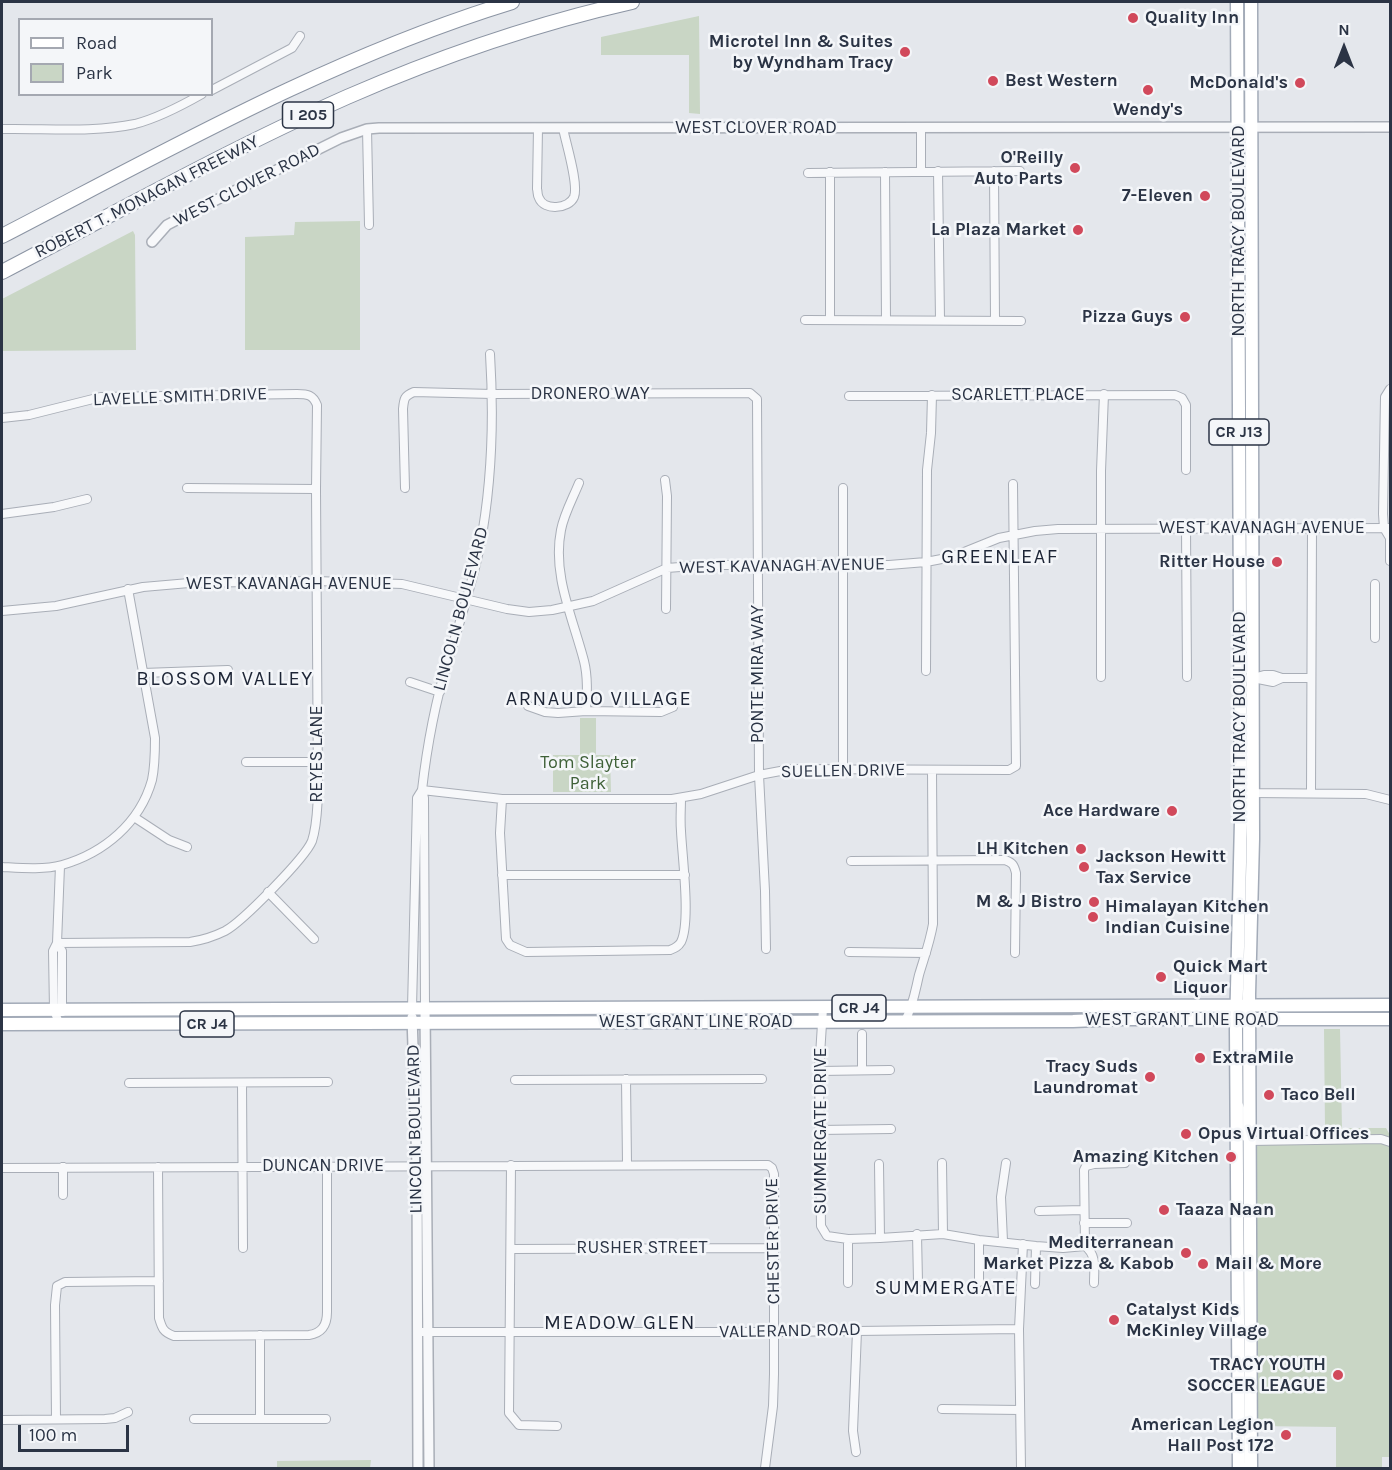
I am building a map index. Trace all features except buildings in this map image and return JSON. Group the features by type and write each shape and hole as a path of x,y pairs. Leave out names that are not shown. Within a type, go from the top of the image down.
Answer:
{"highway":[{"name":"ROBERT T. MONAGAN FREEWAY","path":"2,236 306,81 405,39 512,2"},
{"name":"ROBERT T. MONAGAN FREEWAY","path":"2,272 277,130 365,90 496,40 557,21 632,2"}],"main road":[{"name":"NORTH TRACY BOULEVARD","path":"1237,2 1246,527 1253,678 1253,793 1243,1005"},
{"name":"NORTH TRACY BOULEVARD","path":"1251,2 1252,128 1246,527 1240,606 1243,1019 1250,1141 1251,1468"},
{"name":"WEST GRANT LINE ROAD","path":"2,1010 1390,1005"},
{"path":"1004,1021 1007,1016 1030,1007"},
{"name":"NORTH TRACY BOULEVARD","path":"1239,1468 1237,1102 1243,1019"},
{"name":"WEST GRANT LINE ROAD","path":"2,1024 1390,1019"}],"street":[{"path":"213,89 292,48 300,36"},
{"path":"2,129 106,128 136,123 173,109 198,96"},
{"name":"WEST CLOVER ROAD","path":"152,242 159,232 174,221 341,138 367,129 1390,127"},
{"path":"538,128 537,189 539,199 544,205 551,207 570,203 576,184 563,128"},
{"path":"921,128 921,171"},
{"path":"367,129 369,225"},
{"path":"938,171 940,320"},
{"path":"994,171 995,320"},
{"path":"808,173 1020,171"},
{"path":"830,172 830,320"},
{"path":"885,172 886,320"},
{"path":"805,320 1022,321"},
{"name":"LINCOLN BOULEVARD","path":"418,1468 428,1166 424,798 422,790 426,757 440,692 468,599 486,512 491,461 490,354"},
{"path":"1390,389 1385,397 1387,528 1390,538 1390,561"},
{"name":"DRONERO WAY","path":"405,488 404,399 407,395 421,393 750,393 758,399"},
{"name":"LAVELLE SMITH DRIVE","path":"2,418 29,415 101,397 289,394"},
{"name":"REYES LANE","path":"57,943 190,942 208,939 237,922 299,861 312,841 316,825 318,762 317,405 309,394 289,394"},
{"path":"1101,677 1101,454 1104,394"},
{"name":"SCARLETT PLACE","path":"849,396 1170,394 1184,401 1187,410 1186,470"},
{"path":"926,671 927,470 932,395"},
{"name":"PONTE MIRA WAY","path":"758,399 759,775 766,949"},
{"path":"665,480 667,496 666,609"},
{"path":"579,483 561,529 559,545 560,570 567,607 584,662 587,686 586,711"},
{"path":"1013,484 1013,535"},
{"path":"187,488 316,489"},
{"path":"843,488 843,768"},
{"path":"2,514 54,507 87,499"},
{"name":"WEST KAVANAGH AVENUE","path":"2,611 56,606 128,589 189,583 316,581 402,584 507,609 529,612 552,610 593,601 667,568 706,565 842,565 926,562 952,557 999,538 1058,529 1101,527 1387,528"},
{"path":"1186,527 1187,677"},
{"path":"1311,793 1312,527"},
{"name":"SUELLEN DRIVE","path":"422,790 502,799 681,798 701,794 759,775 792,769 1009,770 1016,766 1013,535"},
{"path":"1375,584 1375,638"},
{"path":"2,867 60,866 85,856 109,843 134,817 146,796 152,779 155,738 128,589"},
{"path":"1240,606 1246,623 1246,670 1249,676 1253,678 1273,675 1282,678 1311,678"},
{"path":"143,673 228,670"},
{"path":"410,681 440,692"},
{"path":"528,706 558,714 586,711 661,712 673,706"},
{"path":"1241,741 1246,750 1247,786 1253,793 1366,794 1390,800"},
{"path":"246,762 318,762"},
{"path":"905,1021 912,1008 933,924 932,770"},
{"name":"LINCOLN BOULEVARD","path":"422,790 417,798 415,829 412,1023 429,1468"},
{"path":"502,799 500,833 506,939 510,945 526,952 676,948 682,940 684,927 685,875 681,798"},
{"path":"134,817 169,840 187,847"},
{"path":"851,861 1005,860 1011,862 1016,873 1015,953"},
{"path":"58,1023 62,951 57,943 60,866"},
{"path":"502,875 685,875"},
{"path":"268,892 314,939"},
{"path":"849,952 926,953"},
{"name":"SUMMERGATE DRIVE","path":"823,1008 819,1071 819,1130 821,1226 827,1236 848,1239 943,1234 1036,1246 1063,1248 1085,1246"},
{"path":"862,1034 862,1070"},
{"path":"819,1071 890,1070"},
{"path":"626,1079 627,1164"},
{"path":"515,1080 762,1079"},
{"path":"129,1083 328,1082"},
{"path":"242,1083 243,1248"},
{"path":"1237,1102 1243,1111 1243,1133 1250,1141 1381,1139 1390,1142"},
{"path":"819,1130 891,1129"},
{"path":"942,1163 943,1234"},
{"path":"1003,1241 1001,1197 1006,1163"},
{"path":"1094,1283 1093,1255 1085,1246 1084,1170 1086,1166 1094,1164 1125,1163"},
{"name":"DUNCAN DRIVE","path":"2,1168 763,1164"},
{"name":"CHESTER DRIVE","path":"763,1164 772,1168 774,1174 773,1406 765,1468"},
{"path":"879,1164 880,1238"},
{"path":"511,1165 509,1413 519,1425 557,1426"},
{"path":"63,1167 63,1195"},
{"path":"158,1167 159,1318 166,1333 174,1336 317,1334 327,1322 327,1167"},
{"path":"1039,1210 1084,1210"},
{"path":"1084,1223 1127,1223"},
{"path":"917,1234 918,1282"},
{"path":"848,1239 848,1283"},
{"path":"979,1240 979,1282"},
{"path":"1021,1468 1019,1329 1023,1244"},
{"path":"1035,1284 1036,1246"},
{"name":"RUSHER STREET","path":"511,1249 774,1248"},
{"path":"56,1419 55,1305 57,1286 65,1282 159,1281"},
{"name":"VALLERAND ROAD","path":"423,1332 1019,1329"},
{"path":"856,1452 853,1431 857,1331"},
{"path":"260,1335 260,1418"},
{"path":"942,1409 1020,1410"},
{"path":"2,1420 105,1419 115,1418 128,1412"},
{"path":"194,1419 326,1419"}],"green space":[{"path":"699,16 700,114 689,113 689,55 601,55 601,37"},
{"path":"360,221 360,350 245,350 245,237 294,235 295,222"},
{"path":"133,231 135,235 136,350 2,351 2,299"},
{"name":"Tom Slayter Park","path":"580,718 596,718 596,755 610,755 611,792 553,792 553,755 580,755"},
{"path":"1324,1029 1340,1029 1342,1128 1386,1128 1390,1135 1390,1457 1382,1457 1382,1468 1336,1468 1336,1427 1255,1426 1255,1147 1260,1145 1261,1137 1321,1138 1320,1129 1325,1128"},
{"path":"371,1460 370,1468 277,1468 277,1461"}],"place":[{"name":"Quality Inn","path":"1133,18"},
{"name":"Microtel Inn & Suites by Wyndham Tracy","path":"905,52"},
{"name":"Best Western","path":"993,81"},
{"name":"McDonald's","path":"1300,83"},
{"name":"Wendy's","path":"1148,90"},
{"name":"O'Reilly Auto Parts","path":"1075,168"},
{"name":"7-Eleven","path":"1205,196"},
{"name":"La Plaza Market","path":"1078,230"},
{"name":"Pizza Guys","path":"1185,317"},
{"name":"Ritter House","path":"1277,562"},
{"name":"Ace Hardware","path":"1172,811"},
{"name":"LH Kitchen","path":"1081,849"},
{"name":"Jackson Hewitt Tax Service","path":"1084,867"},
{"name":"M & J Bistro","path":"1094,902"},
{"name":"Himalayan Kitchen Indian Cuisine","path":"1093,917"},
{"name":"Quick Mart Liquor","path":"1161,977"},
{"name":"ExtraMile","path":"1200,1058"},
{"name":"Tracy Suds Laundromat","path":"1150,1077"},
{"name":"Taco Bell","path":"1269,1095"},
{"name":"Opus Virtual Offices","path":"1186,1134"},
{"name":"Amazing Kitchen","path":"1231,1157"},
{"name":"Taaza Naan","path":"1164,1210"},
{"name":"Mediterranean Market Pizza & Kabob","path":"1186,1253"},
{"name":"Mail & More","path":"1203,1264"},
{"name":"Catalyst Kids McKinley Village","path":"1114,1320"},
{"name":"TRACY YOUTH SOCCER LEAGUE","path":"1338,1375"},
{"name":"American Legion Hall Post 172","path":"1286,1435"}],"district":[{"name":"GREENLEAF","path":"1000,557"},
{"name":"BLOSSOM VALLEY","path":"225,679"},
{"name":"ARNAUDO VILLAGE","path":"599,699"},
{"name":"SUMMERGATE","path":"946,1288"},
{"name":"MEADOW GLEN","path":"620,1323"}]}
